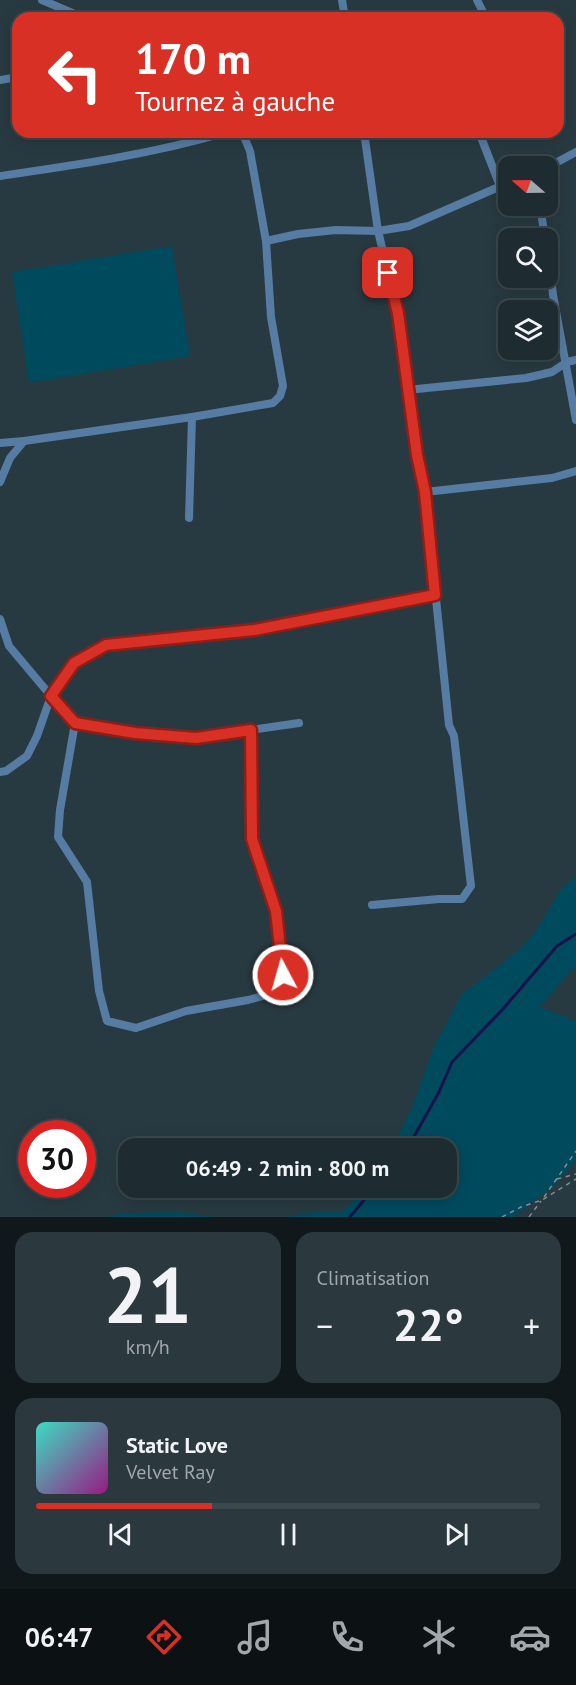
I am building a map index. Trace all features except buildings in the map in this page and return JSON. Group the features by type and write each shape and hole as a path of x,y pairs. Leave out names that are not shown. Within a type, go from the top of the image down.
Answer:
{"street":[{"path":"42,0 70,12"},
{"path":"0,176 93,163 206,138"},
{"path":"0,443 273,404 280,396 282,386 271,317 266,241 250,151 245,138"},
{"path":"365,138 378,231 398,313 407,390 425,492 449,725 454,736 471,886 462,899 372,905"},
{"path":"482,138 498,170"},
{"path":"558,161 576,152"},
{"path":"266,241 298,234 336,230 378,231 409,226 498,187"},
{"path":"552,288 572,361 576,420"},
{"path":"407,390 526,378 552,372 572,361"},
{"path":"189,518 192,417"},
{"path":"0,482 10,458 24,441"},
{"path":"425,492 552,478 576,471"},
{"path":"0,772 6,771 27,756 37,736 51,696 74,663 106,645 254,630 435,595"},
{"path":"0,619 9,646 75,723 135,733 196,738 299,723"},
{"path":"75,723 60,810 58,837 87,882 99,991 107,1021 136,1028 186,1011 270,994 283,975 276,911 252,839 251,730"}],"path":[{"path":"529,1217 576,1151"},
{"path":"557,1179 576,1174"},
{"path":"502,1217 542,1200 576,1179"}],"shaded area":[{"path":"172,246 190,356 29,383 12,272"},
{"path":"576,876 576,965 540,1007 576,1021 576,1160 554,1186 513,1217 285,1217 314,1212 342,1212 356,1198 457,1198 457,1138 397,1138 411,1110 432,1051 461,995 520,949 537,929 561,889"},
{"path":"179,1212 214,1217 108,1217 121,1213"}],"waterway":[{"path":"413,1138 439,1092 452,1062 503,1009 557,946 576,934"},
{"path":"350,1217 366,1198"}],"route":[{"path":"283,975 276,911 252,839 251,730 196,738 135,733 75,723 51,696 74,663 106,645 254,630 435,595 425,492 407,390 398,313 388,273"}]}
